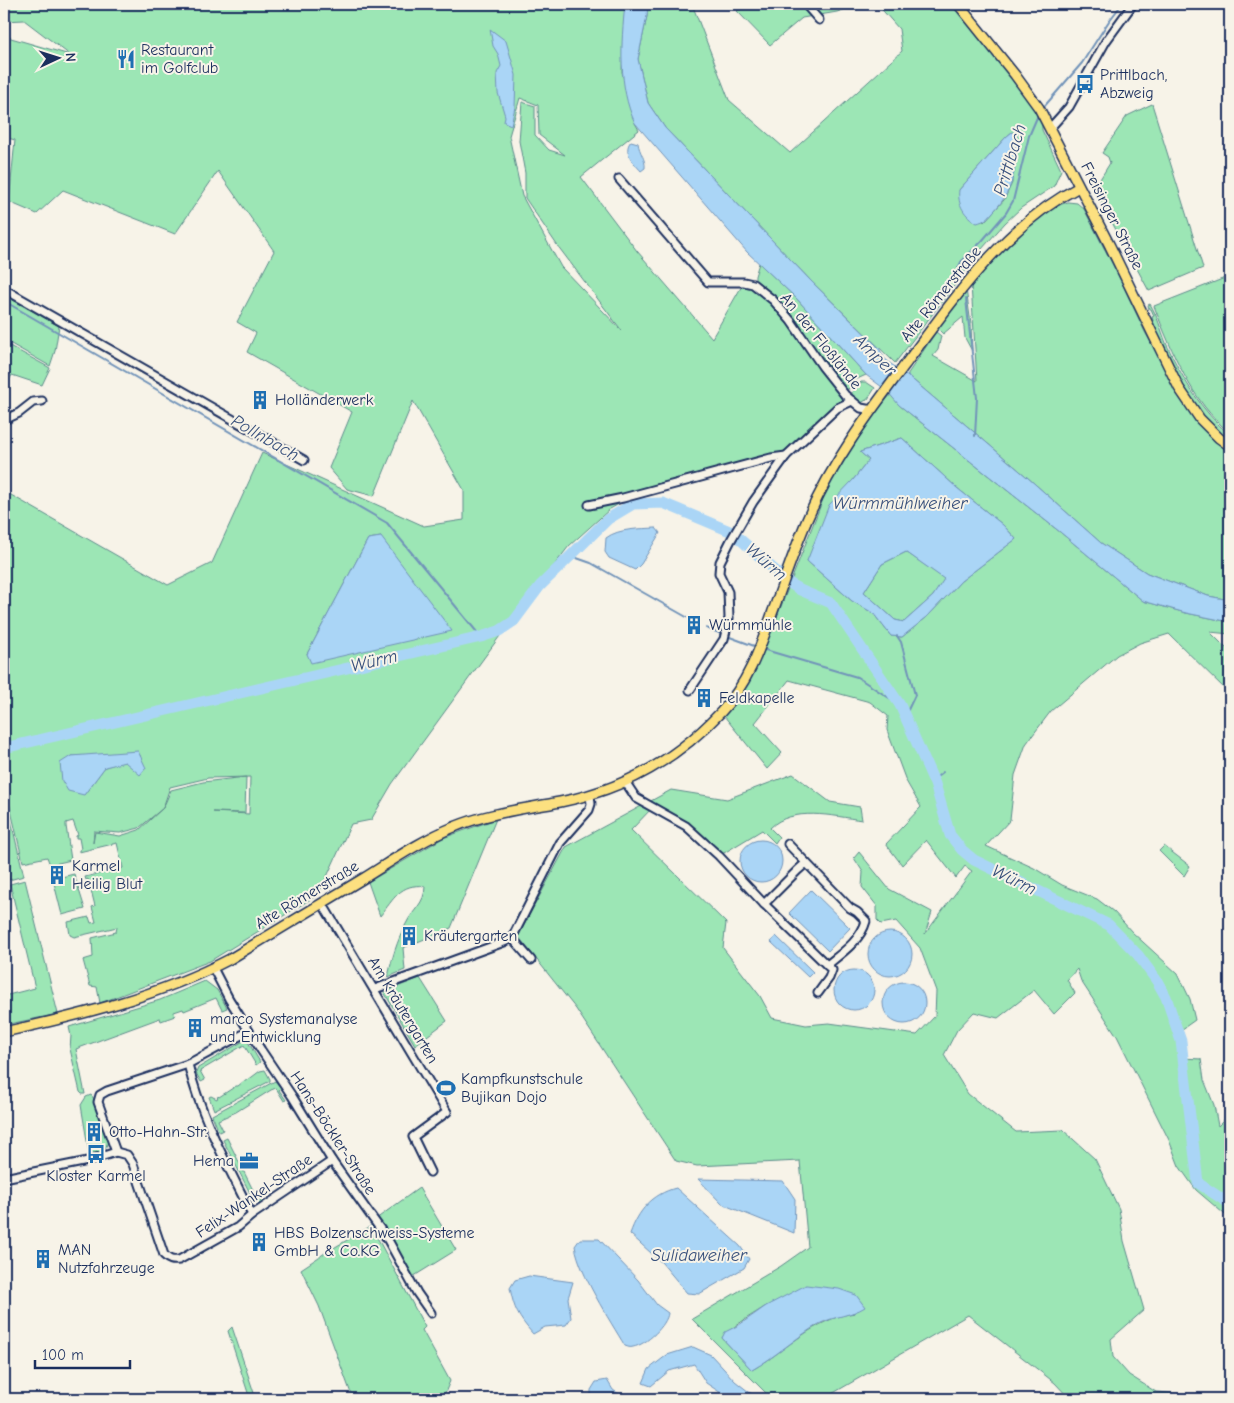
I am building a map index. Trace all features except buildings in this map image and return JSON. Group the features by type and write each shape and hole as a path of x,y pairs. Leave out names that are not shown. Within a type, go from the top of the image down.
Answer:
{"main road":[{"name":"Freisinger Straße","path":"958,4 1015,75 1041,112 1110,246 1179,388 1200,419 1230,446"},
{"name":"Alte Römerstraße","path":"4,1032 62,1019 155,992 213,968 419,845 455,827 493,815 590,795 626,783 671,755 721,712 736,694 748,675 758,654 806,522 829,474 882,395 965,284 994,252 1043,209 1079,187"}],"street":[{"path":"805,4 819,20"},
{"path":"1050,128 1069,107 1106,41 1132,4"},
{"name":"An der Floßlände","path":"619,180 708,282 747,282 753,284 773,300 791,321 822,366 852,402 861,408 872,410"},
{"path":"4,289 304,460"},
{"path":"4,420 19,413 33,402 42,401"},
{"path":"690,690 724,639 729,618 728,592 720,573 720,562 737,529 753,502 786,456 837,408 852,402"},
{"path":"589,504 623,498 771,458 786,456"},
{"path":"626,783 636,798 686,826 719,856 764,904 832,970 829,978 818,993"},
{"path":"374,989 512,938 560,842 589,810 591,804 590,795"},
{"path":"788,844 850,908 866,921 864,930 827,965"},
{"path":"764,904 806,863"},
{"name":"Am Kräutergarten","path":"322,903 447,1112 413,1137 430,1172"},
{"path":"512,938 531,960"},
{"name":"Hans-Böckler-Straße","path":"213,968 249,1031 332,1161 388,1240 417,1293 431,1313"},
{"path":"4,1178 88,1161 116,1152 98,1102 100,1095 188,1064 249,1031"},
{"path":"188,1064 192,1082 208,1124 252,1215"},
{"name":"Felix-Wankel-Straße","path":"116,1152 127,1155 133,1164 164,1255 169,1259 179,1260 238,1227 252,1215 332,1161"}],"green space":[{"path":"4,4 625,4 622,72 635,123 639,130 581,177 637,251 712,338 743,284 756,290 778,309 787,320 842,400 838,405 828,410 790,450 649,487 610,509 569,546 505,629 392,784 371,820 351,824 319,894 210,961 100,1003 97,987 90,986 83,960 93,957 92,938 116,932 117,927 74,937 70,935 68,922 89,917 91,923 96,922 92,907 95,906 91,890 88,891 90,887 88,879 86,880 85,877 123,868 117,843 79,852 81,849 79,838 76,838 78,835 73,821 66,823 71,860 50,865 47,857 23,862 4,781 4,491 168,585 212,563 262,453 424,526 464,520 464,490 413,401 374,496 347,489 329,468 352,412 247,352 256,333 237,322 274,251 218,171 175,234 63,190 37,214 9,202 15,140 4,137 4,36 70,55 24,20 4,21","holes":["520,98 538,105 539,135 565,155 549,150 535,135 535,106 522,102 519,141 525,173 525,198 557,245 622,331 561,267 522,196 509,136","381,537 307,654 368,539","71,756 141,756 105,767 84,795","245,777 203,782 171,790 163,808 170,787 208,778","246,777 250,777 249,814 213,812 245,813","163,808 139,830 120,836 95,832 93,843 94,831 120,833 139,828"]},
{"path":"648,4 692,4 729,100 790,153 902,51 899,29 877,4 951,4 975,30 1032,106 1042,123 1042,130 1061,170 1054,186 1021,208 973,259 895,363 811,281 665,128 648,103 638,59","holes":["1012,132 1012,183 1004,200 984,222 959,190"]},
{"path":"746,4 860,4 837,12 802,18 770,45 737,11"},
{"path":"1152,104 1203,268 1149,291 1094,189 1110,163 1108,157 1102,153 1127,116"},
{"path":"1068,202 1077,203 1084,209 1145,332 1186,407 1214,439 1230,450 1230,600 1208,596 1147,573 1101,543 907,375 936,332 941,336 938,350 933,356 977,381 971,284 1028,225 1054,207"},
{"path":"759,263 797,299 866,375 855,380 849,389 845,389 786,309 772,294 755,282"},
{"path":"1230,276 1230,433 1204,406 1184,375 1154,306"},
{"path":"966,289 971,324 972,351 965,338 963,317 943,334 938,329"},
{"path":"4,295 59,326 55,351 50,366 4,340"},
{"path":"1150,304 1179,369 1201,405 1230,435 1230,442 1203,416 1185,390 1156,332 1152,317 1154,316 1148,305"},
{"path":"4,343 50,368 42,385 12,375 4,389"},
{"path":"861,382 866,382 875,388 868,399 861,403 852,396 852,392"},
{"path":"891,394 899,405 1060,532 1143,601 1186,613 1230,622 1230,634 1210,632 1230,652 1230,694 1169,634 1140,643 1117,655 1051,711 1026,744 1015,775 1010,820 986,846 1034,868 1062,885 1097,899 1114,912 1132,932 1178,974 1190,999 1195,1020 1178,1032 1181,1041 1182,1058 1201,1059 1204,1080 1214,1105 1218,1126 1230,1114 1230,1219 1196,1190 1179,1166 1169,1140 1117,1036 1081,981 1077,969 1067,980 1075,993 1054,1014 1034,990 998,1018 974,1012 957,1030 944,1055 968,1094 1016,1132 1063,1130 1095,1159 1119,1209 1124,1241 1144,1310 1111,1339 1113,1357 1129,1375 1156,1392 1193,1395 1197,1399 1070,1399 1055,1383 968,1315 823,1399 772,1399 692,1319 781,1266 808,1247 800,1161 697,1166 676,1161 576,1009 518,936 566,847 671,790 727,799 793,774 830,802 860,807 862,820 813,814 790,817 779,821 770,828 779,837 775,843 762,830 719,856 686,826 653,807 631,830 726,923 723,948 760,996 772,1018 806,1025 829,1023 917,1035 935,1016 936,991 920,948 896,921 881,924 877,920 877,906 862,887 863,872 854,858 859,852 889,889 932,912 925,934 972,871 965,866 956,878 926,840 902,865 886,844 921,807 906,781 887,730 888,716 870,702 789,680 755,723 782,753 767,769 724,716 760,660 827,489 865,426","holes":["902,438 957,488 1003,525 1016,539 961,581 927,617 902,637 891,636 873,613 852,601 807,561 853,480 869,460 860,452","766,1306 855,1313 840,1316 813,1328 752,1370 722,1338 735,1326"]},
{"path":"906,552 945,579 933,596 904,622 895,620 864,592 882,564"},
{"path":"4,791 24,876 9,880 4,856"},
{"path":"496,819 451,928 403,948 405,970 388,977 400,937 409,919 421,902 425,886 409,887 403,890 380,916 368,882 443,838"},
{"path":"1164,846 1190,866 1184,876 1159,851"},
{"path":"74,874 85,909 62,915 53,879"},
{"path":"25,880 58,1014 4,1025 4,996 35,988 10,884"},
{"path":"420,978 447,1021 415,1045 384,992"},
{"path":"205,981 217,990 227,1008 222,1010 216,998 184,1011 183,1009 174,1012 175,1016 161,1021 160,1018 76,1049 85,1094 80,1092 70,1049 71,1036 69,1027 160,1000"},
{"path":"245,1040 260,1062 256,1065 244,1045 200,1071 205,1080 201,1082 196,1073 198,1068"},
{"path":"265,1070 270,1081 214,1110 209,1097 217,1099 218,1096 238,1086 260,1071"},
{"path":"275,1081 281,1088 279,1090 286,1100 284,1101 276,1088 271,1090 236,1112 218,1120 223,1130 219,1132 212,1115"},
{"path":"91,1095 95,1100 94,1102 108,1142 104,1151 91,1155 89,1153 81,1105 86,1097"},
{"path":"227,1138 257,1198 264,1202 261,1204 253,1199 223,1140"},
{"path":"419,1188 456,1250 411,1278 376,1219"},
{"path":"371,1226 425,1327 422,1330 450,1381 445,1393 434,1399 353,1399 319,1306 301,1269"},
{"path":"232,1327 256,1399 250,1399 228,1331"}],"water":[{"name":"Amper","path":"625,4 648,4 638,59 648,103 665,128 811,281 879,348 884,358 907,375 1027,477 1101,543 1147,573 1208,596 1230,600 1230,622 1186,613 1143,601 1060,532 899,405 886,390 866,375 797,299 747,252 635,123 623,80 622,34"},
{"path":"490,29 506,41 516,75 515,107 511,125 504,122 505,116 498,93 497,73 501,66 498,54 493,46"},
{"path":"1012,132 1017,134 1015,166 1011,185 1001,203 988,218 977,223 963,210 959,200 959,190"},
{"path":"631,141 638,143 640,149 645,165 645,168 641,171 628,153"},
{"name":"Würmmühlweiher","path":"902,438 957,488 1003,525 1016,539 961,581 927,617 902,637 891,636 873,613 852,601 807,561 829,505 869,460 860,452","holes":["906,552 944,579 933,596 904,622 895,620 864,592 882,564"]},
{"path":"656,528 660,533 641,564 635,570 609,558 605,552 606,538 617,532"},
{"path":"381,537 452,631 311,663 307,654 368,539"},
{"path":"138,751 146,768 140,775 125,762 105,767 84,795 68,791 62,781 60,763 71,756"},
{"path":"761,840 776,846 782,861 776,876 761,882 746,876 740,861 746,846"},
{"path":"811,890 850,928 828,951 789,913"},
{"path":"890,932 902,936 908,942 912,954 908,966 902,972 890,976 878,972 872,966 868,954 872,942 878,936"},
{"path":"776,936 813,972 808,977 771,942"},
{"path":"858,970 865,973 871,979 874,990 873,998 865,1007 858,1010 850,1010 843,1007 835,998 834,986 837,979 846,971"},
{"path":"908,982 916,985 922,991 925,1003 922,1015 916,1021 900,1024 892,1021 886,1015 883,999 886,991 892,985"},
{"path":"698,1179 783,1181 795,1199 794,1233 722,1204"},
{"name":"Sulidaweiher","path":"676,1188 740,1246 749,1259 744,1268 699,1294 687,1293 662,1263 630,1234 637,1218 653,1199"},
{"path":"580,1239 599,1239 638,1280 657,1305 668,1313 660,1329 644,1343 632,1347 625,1346 596,1297 583,1270 575,1246"},
{"path":"529,1276 573,1282 568,1298 571,1318 566,1325 545,1327 533,1334 524,1323 513,1302 510,1288 515,1280"},
{"path":"806,1285 839,1289 856,1295 865,1307 819,1324 752,1370 722,1338 725,1332 739,1325 766,1306"},
{"path":"693,1347 711,1355 735,1381 758,1399 730,1399 706,1383 694,1364 669,1371 651,1386 643,1383 649,1369 667,1355"},
{"path":"607,1380 613,1390 626,1399 591,1399 591,1390 596,1382"}],"waterway":[{"name":"Prittlbach","path":"1042,109 1082,63 1122,4"},
{"name":"Prittlbach","path":"960,274 958,269 961,262 1006,213 1013,201 1029,136 1038,115"},
{"name":"Prittlbach","path":"966,299 977,398 975,436"},
{"name":"Pollnbach","path":"4,301 387,523 481,637"},
{"name":"Würm","path":"4,748 481,637 499,631 514,621 540,586 608,519 633,504 663,503 732,532 788,582 800,590 831,603 900,705 935,784 950,835 962,850 974,860 1109,925 1138,955 1166,997 1181,1041 1198,1183 1230,1204"},
{"path":"571,556 591,563 690,619"},
{"path":"706,628 722,634"},
{"path":"727,636 757,647"},
{"path":"897,636 901,642 915,695 905,716"},
{"path":"762,649 857,677 900,705"},
{"path":"933,780 943,772"}],"place":[{"name":"Restaurant im Golfclub","path":"126,59"},
{"name":"Prittlbach, Abzweig","path":"1085,84"},
{"name":"Holländerwerk","path":"260,400"},
{"name":"Würmmühle","path":"694,625"},
{"name":"Feldkapelle","path":"704,698"},
{"name":"Karmel Heilig Blut","path":"57,875"},
{"name":"Kräutergarten","path":"409,936"},
{"name":"marco Systemanalyse und Entwicklung","path":"195,1028"},
{"name":"Kampfkunstschule Bujikan Dojo","path":"446,1088"},
{"name":"Otto-Hahn-Str.","path":"94,1132"},
{"name":"Kloster Karmel","path":"96,1154"},
{"name":"Hema","path":"249,1161"},
{"name":"HBS Bolzenschweiss-Systeme GmbH & Co.KG","path":"259,1242"},
{"name":"MAN Nutzfahrzeuge","path":"43,1259"}]}
